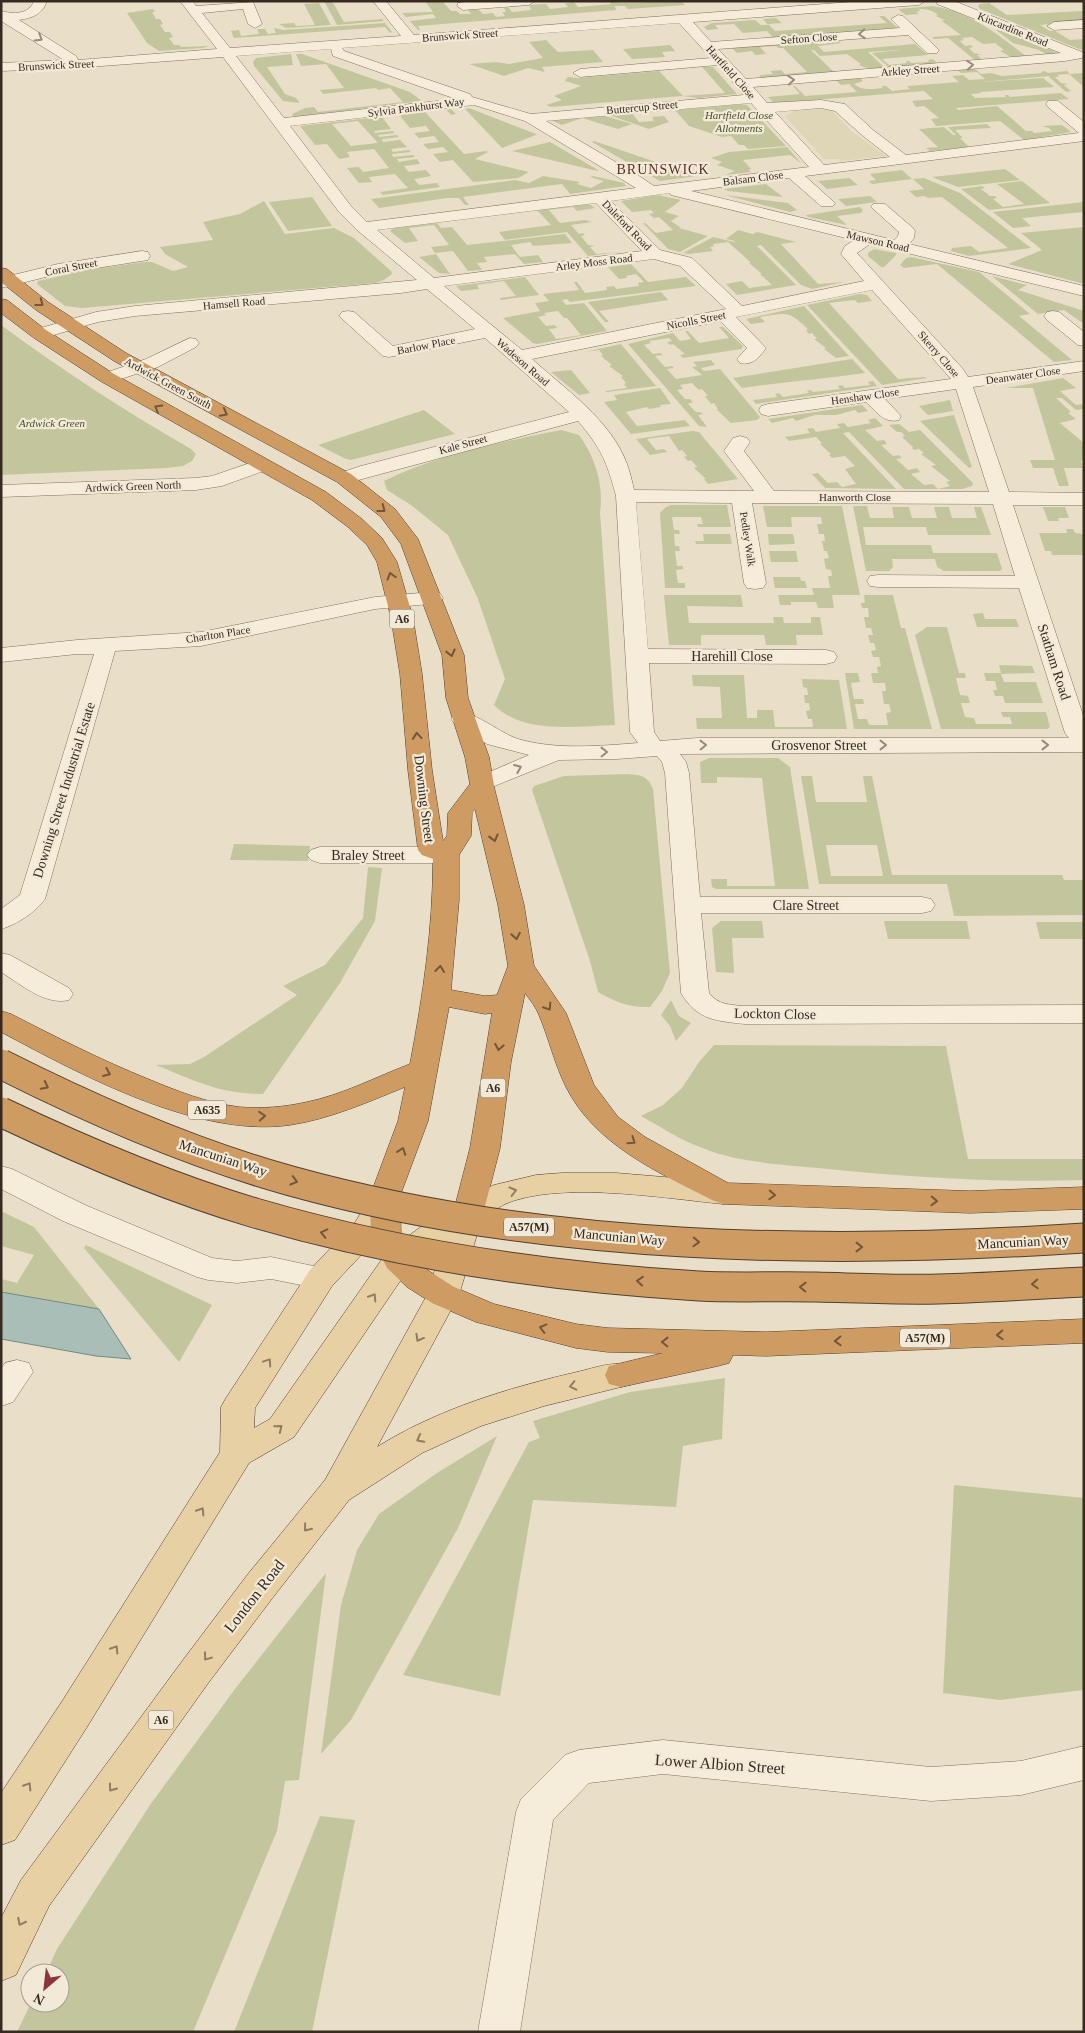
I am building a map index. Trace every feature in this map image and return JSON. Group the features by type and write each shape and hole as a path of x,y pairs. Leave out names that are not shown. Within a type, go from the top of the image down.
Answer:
{"highway":[{"name":"Ardwick Green South","path":"4,279 70,325 139,368 344,478"},
{"name":"Ardwick Green South","path":"1,304 40,334 108,378 262,465"},
{"name":"Downing Street","path":"262,465 319,496 356,524 375,542 387,562 398,601 411,674 420,770 431,850 446,855 446,900 437,996 413,1121 385,1196"},
{"name":"A6","path":"344,478 388,512 411,543 453,655 457,698 478,757 482,784 511,905 521,966 508,1002 497,1062 485,1148 469,1210"},
{"path":"446,855 459,836 460,813 482,784"},
{"path":"521,966 552,1013 580,1087 597,1112 608,1124 635,1144 723,1193 970,1202 1084,1198"},
{"path":"437,996 485,1005 508,1002"},
{"name":"A635","path":"1,1020 104,1072 167,1098 233,1116 251,1117 316,1110 423,1069"},
{"name":"Mancunian Way","path":"1,1064 63,1096 184,1145 282,1177 333,1191 449,1215 568,1233 674,1242 803,1247 941,1246 1084,1238"},
{"path":"1,1112 120,1167 214,1200 322,1232 473,1262 591,1277 700,1286 937,1289 1084,1282"},
{"name":"A57(M)","path":"385,1196 386,1236 398,1260 418,1279 443,1295 487,1314 576,1336 608,1340 766,1344 1084,1331"},
{"name":"A57(M)","path":"621,1374 766,1344"}],"main road":[{"path":"1,1827 74,1715 238,1454 282,1428 398,1260 421,1241 469,1210 509,1190 549,1184 598,1184 723,1193"},
{"name":"Downing Street","path":"321,1278 368,1228 385,1196"},
{"name":"London Road","path":"1,1962 36,1893 196,1671 261,1585 337,1490 443,1295 469,1210"},
{"path":"238,1454 238,1407 321,1278"},
{"name":"A57(M)","path":"337,1490 421,1438 484,1412 519,1399 621,1374"}],"street":[{"path":"4,17 32,14 39,8 41,1"},
{"path":"379,1 411,39"},
{"path":"463,6 489,7 529,1"},
{"name":"Brunswick Street","path":"1,67 74,64 920,1"},
{"name":"Kincardine Road","path":"942,1 1080,56"},
{"path":"880,4 932,50"},
{"path":"189,6 248,5 255,24"},
{"name":"Wadeson Road","path":"189,6 332,193 363,226 518,356 582,414 604,439 617,463 626,496 642,732 659,748"},
{"path":"700,6 712,16"},
{"path":"4,17 71,58 74,64"},
{"name":"Hartfield Close","path":"683,19 820,170"},
{"path":"1054,26 1084,24"},
{"name":"Sefton Close","path":"708,46 910,30"},
{"path":"337,50 338,53 465,97"},
{"name":"Arkley Street","path":"742,84 1080,56"},
{"path":"580,73 720,61"},
{"name":"Sylvia Pankhurst Way","path":"275,116 388,114 475,101 530,118 631,177 649,190"},
{"name":"Buttercup Street","path":"530,118 759,103 821,104 840,107 868,133 904,160"},
{"path":"1052,104 1084,130"},
{"path":"275,116 302,106"},
{"name":"Balsam Close","path":"363,226 1084,137"},
{"path":"792,173 827,203"},
{"name":"Mawson Road","path":"673,188 682,194 1084,291"},
{"name":"Daleford Road","path":"599,197 654,254"},
{"path":"865,219 884,212 907,231 906,238 896,246"},
{"name":"Skerry Close","path":"866,239 851,249 849,254 957,372 969,398 1000,498"},
{"name":"Arley Moss Road","path":"430,283 654,254 686,262 757,348 746,360"},
{"name":"Coral Street","path":"4,279 88,263 142,256"},
{"name":"Hamsell Road","path":"40,334 96,318 135,311 401,288 430,283"},
{"name":"Nicolls Street","path":"518,356 875,284"},
{"name":"Barlow Place","path":"348,316 389,352 488,332"},
{"path":"1053,316 1084,341"},
{"path":"108,378 139,368 190,343"},
{"name":"Deanwater Close","path":"962,382 979,382 1084,366"},
{"name":"Henshaw Close","path":"768,410 962,382"},
{"path":"871,396 892,416"},
{"name":"Kale Street","path":"344,478 582,414"},
{"path":"740,442 734,451 768,496"},
{"name":"Ardwick Green North","path":"1,491 196,484 215,482 262,465"},
{"name":"Hanworth Close","path":"626,496 1084,499"},
{"name":"Pedley Walk","path":"741,496 755,583"},
{"name":"Statham Road","path":"1000,498 1077,733 1084,741"},
{"path":"878,582 919,574 1027,582"},
{"name":"Charlton Place","path":"1,654 201,639 375,603 432,598"},
{"name":"Downing Street Industrial Estate","path":"1,921 32,899 105,654 103,645"},
{"name":"Harehill Close","path":"637,656 826,657"},
{"name":"Grosvenor Street","path":"463,719 495,739 516,746 555,753 697,745 1084,745"},
{"name":"Lockton Close","path":"659,748 674,762 677,773 695,993 699,1002 710,1009 724,1013 752,1015 1084,1014"},
{"name":"Grosvenor Street","path":"482,784 555,753"},
{"name":"Braley Street","path":"320,855 446,855"},
{"name":"Clare Street","path":"689,905 922,904"},
{"path":"1,961 60,994"},
{"path":"1,1176 74,1213 208,1269 237,1272 271,1268 321,1278"},
{"name":"Lower Albion Street","path":"499,2032 535,1812 580,1767 663,1756 931,1784 1021,1778 1084,1763"}],"shaded area":[{"path":"817,109 832,111 851,131 886,156 841,161 839,159 824,159 785,116 794,111"}],"green space":[{"path":"324,1 332,1 344,22 382,19 384,21 337,25"},
{"path":"425,1 442,1 451,11 457,11 460,14 471,14 468,10 479,10 483,14 493,13 496,17 505,16 502,12 506,12 504,8 508,7 512,12 531,10 529,5 546,4 550,9 568,7 565,3 574,2 578,7 611,4 609,1 621,3 681,1 685,5 628,9 625,6 615,6 616,10 418,26 420,30 418,30 410,21 436,18 433,14 406,17 402,13 433,12"},
{"path":"319,3 331,25 286,28 279,24 294,23 296,26 315,25 304,4"},
{"path":"989,3 1007,15 1083,11 1084,21 1040,25 1070,40 1084,39 1084,51 980,9 978,6"},
{"path":"932,6 959,13 983,25 1027,57 1013,58 1000,51 1004,50 995,43 983,44 972,37 962,38 964,40 960,41 965,46 971,45 973,47 969,48 974,53 982,55 977,55 983,60 976,61 948,38 934,39 932,37 961,35 942,21 944,20 936,16 938,15 936,13 919,9 920,11 916,12 919,14 906,15 898,9"},
{"path":"153,9 155,12 152,12 156,19 160,19 163,24 160,25 165,32 170,32 173,37 169,38 174,45 181,47 209,46 159,51 147,43 127,13"},
{"path":"879,16 884,16 898,28 773,38 767,31 743,33 734,24 715,25 718,29 707,30 704,27 712,23 755,20 761,25 768,25 763,19 776,18 782,23 768,24 775,31 887,23"},
{"path":"385,23 392,32 390,33 385,27 234,38 231,31 239,30 241,36 259,34 257,29 265,29 268,34 276,33 274,28 283,30"},
{"path":"1000,29 1058,53 1047,55 1039,50 1013,43 996,30"},
{"path":"546,40 558,52 593,50 603,62 542,67 545,72 528,68 504,76 469,64 496,62 509,64 543,58 529,42"},
{"path":"837,40 841,43 818,46 824,52 915,44 928,55 882,59 889,65 907,63 906,61 911,63 929,62 928,60 933,59 938,64 890,68 872,53 901,50 868,52 885,68 871,68 859,65 861,64 847,54 820,56 814,50 811,50 834,72 762,78 759,75 773,74 770,71 781,70 785,74 807,72 783,48 776,46 760,47 766,54 755,55 752,51 737,53 732,48 815,41 818,44 827,44 824,41"},
{"path":"670,45 675,51 662,52 665,57 632,59 623,49"},
{"path":"291,54 293,65 267,67 285,94 296,98 300,103 283,101 254,66 253,62 256,58"},
{"path":"296,54 302,54 410,92 422,101 294,117 292,114 305,108 314,107 318,112 403,102 390,88 323,94 320,90 344,88 326,64 301,66"},
{"path":"702,67 713,67 737,94 698,98 682,96 551,107 546,105 562,100 554,96 581,86 565,81 568,77 578,78 659,71 683,96 725,93"},
{"path":"974,68 981,74 991,73 1002,76 1042,73 1045,71 1048,73 1067,71 1070,74 1084,73 1084,87 1069,74 1057,75 1059,77 1055,77 1061,83 1068,84 1064,85 1071,91 1066,92 1050,76 980,82 1043,78 1054,87 971,94 975,98 1061,93 1069,99 956,108 958,110 997,106 1026,131 1034,133 1052,131 1042,126 1062,125 1071,132 1024,140 1000,121 936,126 931,119 939,118 924,106 916,107 912,101 933,99 924,91 777,103 768,97 800,94 793,86 805,96 857,92 849,84 841,85 835,79 859,77 863,81 854,84 860,88 875,89 886,86 892,91 910,89 907,86 959,82 952,76 963,75 969,80 985,79 977,72 961,73 957,70"},
{"name":"Hartfield Close Allotments","path":"747,105 786,146 748,149 744,145 739,145 731,136 722,137 689,126 675,110"},
{"path":"450,108 456,114 451,115 446,109 425,112 464,154 486,151 488,152 475,159 529,172 518,178 473,182 453,160 440,162 433,154 448,152 443,147 428,149 423,144 439,142 434,136 419,138 414,133 430,131 426,126 410,128 400,116 406,113"},
{"path":"469,108 536,135 502,148 465,109"},
{"path":"632,113 639,122 654,121 652,117 664,116 669,122 649,129 609,115"},
{"path":"605,116 632,124 618,129 582,118 562,125 553,121 554,120"},
{"path":"383,118 391,129 374,131 375,133 393,131 394,133 378,135 379,137 397,135 399,137 382,139 383,142 400,140 407,147 391,149 393,152 409,150 411,152 392,154 393,157 413,155 415,157 397,159 399,162 417,159 420,164 404,166 409,172 426,170 431,176 414,179 419,185 437,183 440,187 383,195 380,192 408,188 395,174 369,177 372,182 359,183 347,168 359,167 363,172 389,168 374,149 347,152 350,157 339,159 327,144 315,145 300,126","holes":["358,121 377,142 351,146 332,124"]},
{"path":"987,124 991,128 955,130 969,147 930,151 926,148 938,147 919,129 944,127 953,135 956,135 948,127"},
{"path":"594,141 697,176 660,181 592,142"},
{"path":"550,142 598,170 598,171 512,151"},
{"path":"787,147 801,163 790,155 743,160 751,169 749,170 751,172 725,175 735,171 717,165 722,162 711,158 729,152"},
{"path":"1005,169 1020,180 958,187 932,177"},
{"path":"902,170 912,179 924,178 960,193 1031,248 969,256 951,251 952,248 971,246 979,252 1008,248 942,197 916,197 909,191 924,189 913,179 872,184 869,181 876,180 870,174"},
{"path":"543,176 580,182 577,184 591,188 604,181 590,177 593,176 624,183 626,186 570,194 562,184 463,197 469,205 465,205 459,198 447,198 379,208 371,199 515,180 529,183"},
{"path":"849,178 858,185 827,189 818,181"},
{"path":"1022,181 1050,203 989,210 961,189 982,186 985,188 981,189 990,196 995,196 997,198 993,199 1003,207 1024,204 997,184"},
{"path":"766,184 783,197 724,189"},
{"path":"657,195 681,200 665,212 679,216 671,221 679,228 708,236 680,252 668,249 643,223 656,233 673,230 659,217 654,218 649,214 654,213 651,210 632,212 621,201"},
{"path":"725,195 788,203 797,210 790,212"},
{"path":"870,196 877,202 846,206 838,199"},
{"path":"312,197 332,226 288,231 269,202"},
{"path":"264,201 285,234 334,228 354,238 392,272 391,275 375,283 82,308 65,306 37,284 38,281 87,270 145,262 152,262 173,271 188,267 165,254 160,247 213,240 203,222 240,214"},
{"path":"1084,202 1084,212 1022,218 1031,226 1013,228 993,212"},
{"path":"589,204 595,208 577,211 573,207 549,210 560,223 585,220 592,222 571,225 579,234 583,233 585,235 581,236 588,245 595,246 590,247 596,254 619,252 588,256 567,232 505,240 499,232 551,225 537,210"},
{"path":"860,207 863,210 861,213 837,216 847,225 806,215"},
{"path":"437,223 441,228 452,227 467,245 565,234 572,243 533,246 530,242 511,245 520,257 538,255 543,262 524,264 515,254 484,257 487,262 477,263 482,270 468,271 453,251 435,253 431,247 449,245 434,225 409,228 418,241 405,243 390,231 394,228"},
{"path":"1084,227 1084,284 1008,264 1042,250 1021,233"},
{"path":"738,230 753,234 757,232 796,242 781,244 818,284 844,282 812,289 801,285 761,245 757,246 796,285 737,295 726,284 742,281 749,288 772,285 728,242 713,244 714,246 710,247 713,251 683,253 713,237 734,242 726,239"},
{"path":"874,249 896,253 896,255 884,267 881,267 868,256 868,253"},
{"path":"436,254 450,274 439,273 419,257"},
{"path":"911,257 979,272 1030,314 1019,316 1072,360 1054,362 937,264 904,268 900,265 906,258"},
{"path":"631,264 648,282 686,277 696,286 570,302 567,299 562,300 566,305 584,303 607,331 537,344 533,343 503,318 540,311 535,303 549,301 543,294 579,290 574,282 577,282 585,293 607,290 606,287 614,286 616,289 639,286 638,283 644,282 636,274 619,279 608,267","holes":["558,311 564,318 567,318 581,335 556,339 549,329 557,328 555,325 546,326 538,317 546,315 544,313"]},
{"path":"992,276 1027,285 1018,290 1084,311 1084,324 1064,310 1038,314"},
{"path":"525,277 539,295 501,300 500,298 516,296 504,281 477,285 479,289 461,291 456,286"},
{"path":"661,292 668,300 599,311 609,322 605,322 588,302"},
{"path":"860,294 867,295 872,301 858,303 855,300 829,303 898,379 927,378 882,385 807,305"},
{"path":"804,306 849,356 836,358 824,349 826,348 814,339 817,339 812,333 809,334 806,330 808,329 792,316 778,314 760,317 765,322 751,324 746,319"},
{"name":"Ardwick Green","path":"1,325 94,390 191,449 196,454 192,461 183,466 167,468 1,475"},
{"path":"719,327 723,327 743,346 741,349 683,358 680,355 685,354 673,344 670,345 667,342 672,341 669,338 649,341 651,343 644,345 653,354 660,353 663,355 655,356 665,367 672,366 674,368 667,369 676,379 702,375 692,367 697,366 693,362 711,360 715,365 701,368 704,371 720,369 760,417 757,420 731,423 716,409 718,409 714,403 711,404 705,396 708,396 702,389 699,390 692,383 680,385 683,389 677,390 685,399 690,399 693,402 688,404 696,412 703,414 698,415 707,427 699,426 628,344 673,333 680,341 691,339 685,331 688,331 699,343 729,338"},
{"path":"621,344 656,386 605,391 627,388 624,384 626,383 621,377 623,376 609,366 612,365 601,356 603,355 599,350 585,352"},
{"path":"852,359 865,373 742,388 733,378"},
{"path":"571,370 590,393 579,395 551,372"},
{"path":"1063,378 1076,388 1060,391 1076,405 1084,404 1084,409 1076,410 1062,398 1056,398 1071,412 1068,413 1076,419 1060,423 1084,443 1084,460 1081,461 1083,468 1064,468 1069,486 1059,486 1053,468 1033,468 1030,460 1055,460 1033,388 1006,388"},
{"path":"873,381 877,386 756,404 753,400 777,397 775,394 779,393 783,397 809,393 807,391 811,390 813,392 840,389 838,386 842,385 845,388 870,385 868,382"},
{"path":"660,388 671,404 626,412 637,426 685,420 690,426 631,434 604,402 617,400 614,395"},
{"path":"950,400 953,411 928,415 919,406"},
{"path":"862,405 868,411 858,413 855,410 836,415 815,415 796,421 793,418 772,423 768,419"},
{"path":"424,410 455,434 351,460 318,445"},
{"path":"954,415 972,467 969,468 920,421"},
{"path":"875,418 883,426 865,430 877,441 884,440 887,444 881,445 893,456 899,455 902,458 896,459 908,470 917,468 920,472 911,474 924,485 933,484 938,489 904,489 849,432 843,433 896,489 825,488 812,474 818,473 828,483 837,482 842,487 856,484 845,469 855,466 845,456 832,458 829,455 831,454 820,444 822,443 816,437 789,441 785,437 810,433 807,429 813,428 816,432 840,428 837,424 844,423 848,427 871,423 868,420"},
{"path":"899,424 909,432 920,430 973,483 972,486 962,489 938,489 950,486 946,482 950,481 931,466 936,465 921,454 924,453 919,449 914,450 902,437 905,436 901,432 897,432 889,425"},
{"path":"561,430 579,435 585,444 594,462 601,492 600,512 615,725 551,727 535,725 506,715 494,705 505,679 478,599 448,535 411,505 387,490 384,481 449,456 494,444"},
{"path":"692,431 699,432 738,479 708,484 704,479 706,479 694,468 697,467 691,460 688,461 684,457 687,456 682,450 679,451 669,436 647,439 656,450 664,449 667,452 650,455 636,439"},
{"path":"671,505 727,505 731,527 698,527 697,524 703,524 701,517 672,517 674,530 679,530 680,534 674,534 675,546 679,546 680,551 675,551 677,566 683,566 683,569 676,570 678,583 685,583 685,588 665,588 660,513"},
{"path":"763,506 842,506 860,595 832,595 834,608 818,608 816,602 791,602 791,605 780,605 778,595 814,595 812,588 830,588 828,576 832,576 831,570 826,569 824,559 829,558 827,551 824,551 822,541 825,541 824,534 819,534 817,524 822,524 821,517 791,517 792,527 767,527"},
{"path":"853,506 867,506 870,518 894,518 892,507 909,507 912,518 937,518 934,507 949,507 952,518 977,518 974,507 981,507 991,535 928,535 926,527 863,527 866,545 931,545 933,553 997,553 1002,569 1000,571 944,571 937,567 935,559 892,559 893,567 889,571 866,571"},
{"path":"1043,507 1065,507 1069,518 1058,518 1059,521 1048,521"},
{"path":"1066,529 1073,529 1075,533 1084,534 1084,555 1052,555 1051,551 1045,551 1039,533 1067,533"},
{"path":"703,534 730,534 732,544 696,544 695,541 704,541"},
{"path":"768,534 793,534 795,544 769,545"},
{"path":"769,551 796,551 798,562 771,562"},
{"path":"773,577 800,577 801,581 805,581 807,588 775,588"},
{"path":"664,595 741,595 743,607 687,606 689,623 774,623 773,617 783,617 784,623 811,623 811,617 820,617 823,635 796,635 797,645 766,645 764,635 701,635 701,645 669,645"},
{"path":"864,595 893,595 901,628 905,628 932,729 854,729 845,673 858,673 860,682 851,683 854,699 863,699 864,704 855,704 858,719 867,719 869,725 888,725 886,713 891,712 889,704 884,704 882,691 886,691 885,683 873,683 871,673 878,673 877,667 881,666 879,657 873,657 871,651 876,650 874,643 870,643 868,635 873,635 871,628 866,628 864,617 869,617 868,608 862,608 861,603 865,603"},
{"path":"983,613 985,619 1016,619 1019,627 977,627 973,614"},
{"path":"927,627 947,627 959,673 965,673 966,678 956,678 960,695 968,696 970,703 961,703 965,717 974,718 976,724 1012,724 1010,717 1003,717 1001,712 1046,712 1050,727 1047,729 941,729 915,635"},
{"path":"999,665 1032,666 1035,673 1001,674 1004,682 1036,682 1043,703 1005,703 1003,696 995,696 993,690 997,690 995,681 986,681 984,673 1001,673"},
{"path":"692,675 744,675 747,718 757,718 757,710 773,710 775,727 813,727 812,719 808,719 806,711 810,710 809,703 805,703 804,695 808,695 807,688 803,687 802,679 839,680 847,729 697,729 696,718 722,718 720,687 693,686"},
{"path":"709,758 778,758 790,767 809,889 716,889 712,887 711,879 727,879 727,886 775,886 762,778 717,777 717,783 701,783 700,762"},
{"path":"628,774 644,777 649,781 653,789 670,973 662,991 650,1007 623,1004 598,992 590,961 532,790 534,786 564,776"},
{"path":"801,776 812,776 816,802 867,802 863,776 872,776 892,875 1062,875 1064,880 1084,880 1084,915 954,916 947,884 819,884","holes":["826,845 877,845 883,876 831,876"]},
{"path":"234,844 310,846 308,861 230,860"},
{"path":"368,867 382,868 375,921 340,983 263,1094 234,1092 208,1086 156,1065 190,1064 204,1057 297,995 283,986 325,965 363,918"},
{"path":"721,921 762,921 764,938 732,938 734,973 716,972 712,928"},
{"path":"884,921 967,921 970,939 888,939"},
{"path":"1036,922 1084,922 1084,939 1040,939"},
{"path":"671,1000 679,1016 691,1023 676,1041 670,1026 661,1015"},
{"path":"714,1045 946,1046 968,1159 1084,1159 1084,1180 1017,1181 950,1178 884,1174 761,1162 731,1157 697,1146 641,1116 663,1105 682,1088 699,1062"},
{"path":"1,1211 34,1227 99,1309 1,1292 1,1279 17,1283 34,1255 1,1246"},
{"path":"86,1245 212,1305 179,1362 84,1248"},
{"path":"725,1378 722,1439 683,1446 676,1507 533,1500 500,1696 403,1675 529,1442 540,1438 533,1421 630,1392"},
{"path":"497,1436 458,1528 351,1720 321,1754 341,1605 357,1550 379,1514 437,1473"},
{"path":"954,1485 1084,1498 1084,1690 1000,1700 943,1693"},
{"path":"326,1573 299,1780 285,1781 277,1831 193,2032 17,2032 26,2013 70,2013 70,1963 51,1963 57,1949 150,1805 235,1689"},
{"path":"320,1816 355,1820 312,2032 234,2032"}],"water":[{"path":"1,1292 99,1309 131,1359 96,1356 1,1339"}],"district":[{"name":"BRUNSWICK","path":"663,169"}]}
